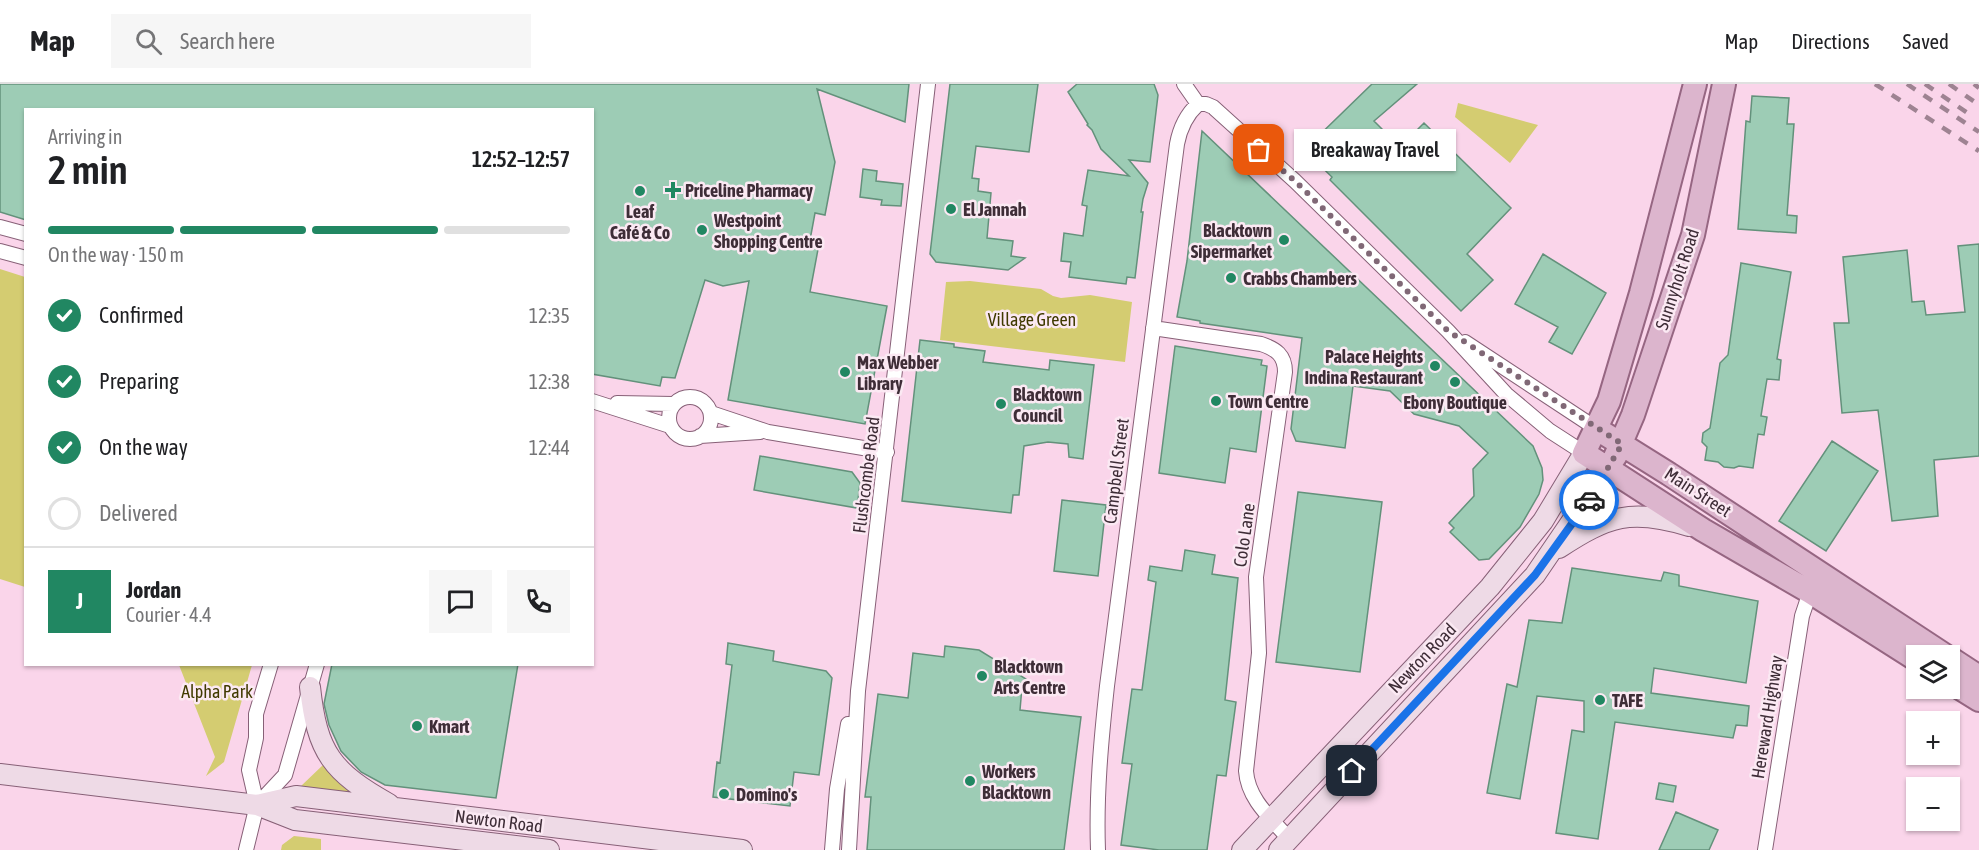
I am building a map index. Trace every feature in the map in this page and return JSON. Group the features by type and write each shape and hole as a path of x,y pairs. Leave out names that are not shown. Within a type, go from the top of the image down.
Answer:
{"main road":[{"name":"Sunnyholt Road","path":"1584,453 1609,401 1641,293 1695,84"},
{"name":"Sunnyholt Road","path":"1608,468 1622,444 1693,235 1724,84"},
{"name":"Main Street","path":"1597,429 1929,645"},
{"name":"Main Street","path":"1584,453 1702,530 1810,592 1906,653"},
{"name":"Newton Road","path":"1242,850 1412,667 1490,587 1526,544 1553,506 1584,453"},
{"name":"Newton Road","path":"1285,845 1535,575 1553,552 1608,468"},
{"path":"1553,552 1604,522 1627,516 1661,517 1702,530"},
{"path":"1960,665 1979,677"},
{"path":"1412,667 1432,686"},
{"path":"310,687 318,736 328,756 364,789 398,808"},
{"path":"1960,688 1979,700"},
{"name":"Newton Road","path":"0,774 257,805 295,820 549,850"},
{"name":"Newton Road","path":"257,805 296,796 742,850"}],"street":[{"name":"Flushcombe Road","path":"849,850 858,691 928,84"},
{"name":"Main Street","path":"1184,84 1198,104 1213,107 1295,181 1448,331 1506,394 1550,431 1584,453"},
{"name":"Campbell Street","path":"1098,850 1096,811 1099,762 1152,328 1177,144 1189,111 1198,104"},
{"path":"0,227 24,233"},
{"path":"0,250 24,257"},
{"name":"Colo Lane","path":"1152,328 1261,344 1276,351 1284,358 1285,372 1256,577 1259,653 1246,771 1250,790 1271,818 1285,845"},
{"name":"Main Street","path":"1448,331 1597,429"},
{"path":"596,402 673,404 684,397 697,397 706,403 711,413 710,426 700,436"},
{"path":"596,402 670,426 684,438 768,432"},
{"path":"670,426 669,414 673,404"},
{"path":"711,413 768,432 887,452"},
{"name":"Hereward Highway","path":"1765,850 1802,616 1810,592"},
{"path":"246,850 257,805 249,770 256,738 256,714 270,666"},
{"path":"257,805 285,776 316,666"},
{"name":"Flushcombe Road","path":"832,850 837,789 846,731 858,691"}],"green space":[{"path":"1458,103 1538,125 1510,163 1455,117"},
{"path":"0,269 24,277 24,587 0,579"},
{"name":"Village Green","path":"970,281 1041,289 1061,298 1090,295 1132,302 1125,362 940,340 946,282"},
{"name":"Alpha Park","path":"179,666 252,666 224,762 206,776 215,757"},
{"path":"323,765 340,784 352,794 301,786"},
{"path":"294,836 321,839 321,850 281,850 282,845"}],"building":[{"name":"Westpoint Shopping Centre","path":"0,84 909,84 905,122 817,89 835,162 825,215 815,213 810,240 819,244 810,292 887,306 865,424 728,400 749,281 723,286 705,280 675,378 662,377 660,386 594,374 594,108 24,108 24,219 0,212"},
{"path":"950,84 1038,84 1029,152 976,146 972,178 979,179 978,191 991,193 987,238 1013,241 1011,256 1025,258 1008,270 936,262 930,254"},
{"path":"1077,84 1154,84 1158,95 1150,162 1129,160 1148,183 1141,212 1143,212 1135,278 1127,277 1126,284 1069,277 1071,262 1061,261 1064,233 1083,236 1087,206 1082,205 1088,170 1129,176 1101,149 1068,92"},
{"path":"1372,84 1417,84 1374,121 1400,147 1424,123 1511,208 1467,254 1493,280 1461,311 1330,180 1332,177 1304,150"},
{"path":"1752,96 1789,98 1787,124 1794,124 1787,215 1797,216 1796,233 1738,229 1746,121 1750,122"},
{"path":"1202,131 1533,446 1542,468 1543,480 1539,494 1520,527 1489,559 1479,560 1450,532 1454,528 1449,523 1474,496 1473,469 1488,453 1459,426 1414,414 1390,391 1353,386 1345,448 1296,441 1291,429 1302,338 1200,323 1200,321 1177,317 1187,261"},
{"path":"863,169 877,171 876,181 903,184 901,206 881,205 882,200 860,197"},
{"path":"1979,244 1979,456 1934,460 1938,516 1892,521 1878,410 1842,413 1834,323 1849,323 1843,257 1907,250 1912,302 1924,301 1926,315 1965,312 1958,246"},
{"path":"1543,254 1606,293 1572,354 1549,342 1558,327 1515,304"},
{"path":"1741,263 1791,272 1777,359 1781,360 1779,380 1767,379 1761,416 1767,417 1764,435 1758,434 1753,468 1724,467 1718,462 1705,460 1707,447 1702,442 1703,433 1710,428 1720,363 1728,355"},
{"name":"Blacktown Council","path":"920,340 985,351 983,362 1049,370 1050,360 1094,365 1083,459 1069,457 1068,444 1048,442 1024,446 1019,495 1013,495 1011,513 902,501"},
{"name":"Town Centre","path":"1175,346 1262,360 1261,365 1267,366 1256,452 1230,448 1225,483 1159,473"},
{"path":"1832,441 1878,471 1826,551 1779,521"},
{"path":"760,456 852,472 860,483 857,508 754,490"},
{"path":"1298,492 1382,502 1360,672 1276,662"},
{"path":"1062,500 1106,505 1098,576 1054,571"},
{"path":"1185,550 1215,555 1212,574 1238,578 1225,700 1236,702 1226,776 1217,775 1207,850 1159,850 1121,845 1132,764 1122,763 1132,689 1142,690 1156,582 1148,580 1150,566 1182,571"},
{"path":"1572,568 1661,581 1664,572 1679,575 1679,586 1758,601 1746,683 1654,668 1651,693 1749,706 1747,726 1736,725 1733,738 1615,722 1598,839 1556,833 1572,730 1584,732 1584,701 1537,696 1520,799 1487,793 1507,684 1517,687 1529,620 1562,623"},
{"path":"728,643 774,651 773,661 826,671 832,678 819,775 794,772 790,806 713,797 717,762 720,763 732,665 726,664"},
{"name":"Workers Blacktown","path":"945,646 979,650 1026,679 1022,687 1020,710 1081,717 1064,850 867,850 871,797 865,797 878,694 908,698 913,653 944,657"},
{"name":"Kmart","path":"332,666 518,666 496,798 385,785 361,772 341,751 329,725 324,704"},
{"path":"1659,783 1676,786 1673,802 1656,799"},
{"path":"1676,812 1718,830 1709,850 1659,850"}],"railway":[{"path":"1875,84 1979,151"},
{"path":"1907,84 1979,132"},
{"path":"1925,84 1972,116"},
{"path":"1949,84 1979,105"},
{"path":"1974,84 1979,88"}],"way so far":[{"path":"1259,150 1295,181 1448,331 1622,444 1589,500"}],"place":[{"name":"Breakaway Travel","path":"1259,150"},
{"name":"Priceline Pharmacy","path":"673,190"},
{"name":"Leaf Café & Co","path":"640,191"},
{"name":"El Jannah","path":"951,209"},
{"name":"Westpoint Shopping Centre","path":"702,230"},
{"name":"Blacktown Sipermarket","path":"1284,240"},
{"name":"Crabbs Chambers","path":"1231,278"},
{"name":"Palace Heights Indina Restaurant","path":"1435,366"},
{"name":"Max Webber Library","path":"845,372"},
{"name":"Ebony Boutique","path":"1455,382"},
{"name":"Town Centre","path":"1216,401"},
{"name":"Blacktown Council","path":"1001,404"},
{"name":"Blacktown Arts Centre","path":"982,676"},
{"name":"TAFE","path":"1600,700"},
{"name":"Kmart","path":"417,726"},
{"name":"Workers Blacktown","path":"970,781"},
{"name":"Domino's","path":"724,794"}],"route":[{"path":"1352,771 1535,575 1589,500"}]}
